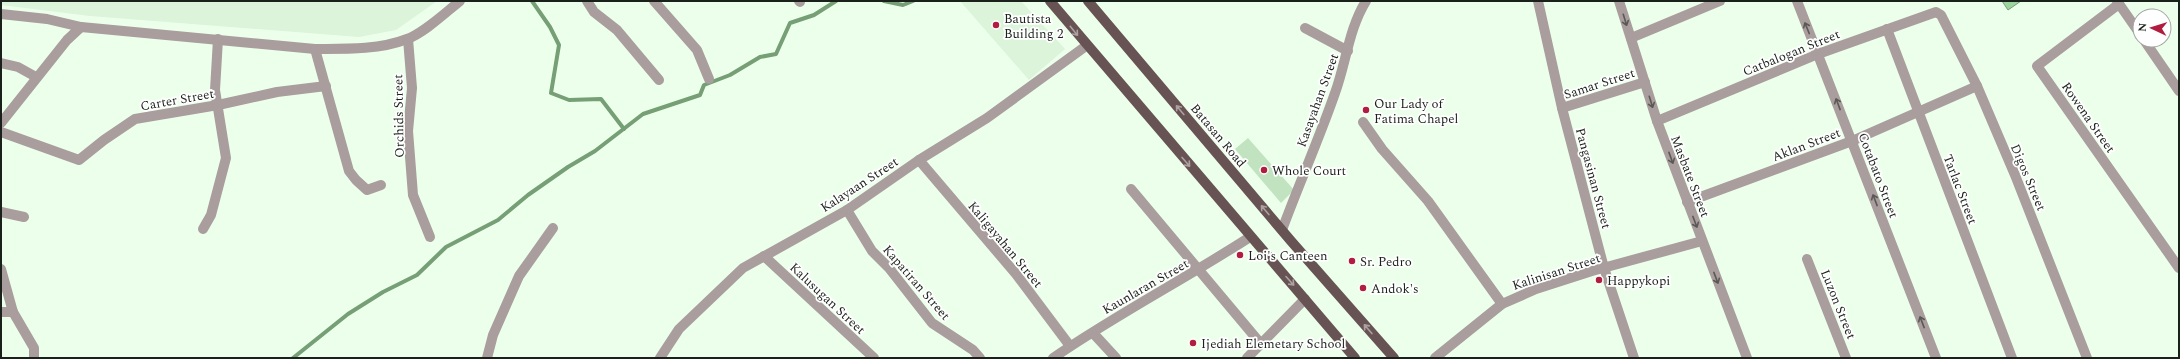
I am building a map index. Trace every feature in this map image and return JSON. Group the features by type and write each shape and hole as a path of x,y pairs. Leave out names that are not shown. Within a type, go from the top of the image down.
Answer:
{"main road":[{"path":"1050,1 1086,46 1356,358"},
{"name":"Batasan Road","path":"1088,1 1282,230 1394,358"}],"street":[{"path":"1,14 47,19 81,27 316,49 368,48 408,39 460,1"},
{"path":"587,1 594,12 617,30 659,80"},
{"path":"654,1 697,50 709,79"},
{"name":"Kasayahan Street","path":"1282,230 1335,94 1348,51 1355,20 1366,1"},
{"name":"Pangasinan Street","path":"1538,1 1562,108 1604,268 1634,358"},
{"name":"Masbate Street","path":"1619,1 1657,121 1747,358"},
{"path":"1631,38 1720,1"},
{"name":"Cotabato Street","path":"1797,1 1936,358"},
{"path":"2118,3 2132,23"},
{"name":"Rowena Street","path":"2118,3 2037,66 2178,263"},
{"name":"Catbalogan Street","path":"1657,121 1818,54 1936,12"},
{"name":"Digos Street","path":"1936,12 1941,15 1977,86 2015,174 2088,358"},
{"path":"1,123 4,113 67,40 81,27"},
{"path":"1305,28 1348,51"},
{"name":"Tarlac Street","path":"1887,29 2012,358"},
{"path":"203,228 211,215 226,158 215,90 218,39"},
{"name":"Orchids Street","path":"408,39 412,88 408,131 413,195 430,237"},
{"name":"Kalayaan Street","path":"660,358 679,329 743,268 847,210 919,160 987,118 1086,46"},
{"path":"2149,48 2179,91"},
{"path":"316,49 349,171 367,190 381,185"},
{"path":"1,63 18,67 36,77"},
{"name":"Samar Street","path":"1562,108 1645,82"},
{"name":"Carter Street","path":"1,132 79,160 104,140 135,119 218,105 277,92 326,86"},
{"name":"Aklan Street","path":"1687,202 1852,140 1919,113 1977,86"},
{"path":"1363,122 1382,149 1428,201 1502,304"},
{"name":"Kaligayahan Street","path":"919,160 1016,274 1070,346"},
{"path":"1131,189 1262,344"},
{"name":"Kapatiran Street","path":"847,210 872,252 888,268 932,323 973,350 980,358"},
{"path":"1,212 24,217"},
{"path":"487,358 493,335 519,276 553,228"},
{"name":"Kaunlaran Street","path":"1053,358 1093,333 1112,319 1200,269 1250,237"},
{"name":"Kalinisan Street","path":"1435,358 1502,304 1548,285 1702,241"},
{"name":"Kalusugan Street","path":"764,256 874,358"},
{"name":"Luzon Street","path":"1807,259 1846,358"},
{"path":"1,269 13,312 34,348 34,358"},
{"path":"1247,358 1305,299"},
{"path":"1,312 13,312"},
{"path":"1093,333 1116,358"}],"shaded area":[{"path":"1,1 437,1 396,30 359,37 90,16 1,5"},
{"path":"960,1 1021,1 1065,49 1029,80"},
{"path":"2002,1 2021,1 2008,10"},
{"name":"Whole Court","path":"1248,138 1294,190 1281,203 1235,149"}],"waterway":[{"path":"532,1 550,27 559,45 551,93 569,100 601,99 624,129"},
{"path":"293,358 348,314 383,292 417,275 446,247 498,220 528,195 568,167 595,151 643,114 700,95 704,85 730,75 760,57 776,54 790,23 814,15 836,1"},
{"path":"884,1 903,5 913,1"}],"place":[{"name":"Bautista Building 2","path":"996,25"},
{"name":"Our Lady of Fatima Chapel","path":"1366,110"},
{"name":"Whole Court","path":"1264,170"},
{"name":"Loi's Canteen","path":"1240,255"},
{"name":"Sr. Pedro","path":"1352,261"},
{"name":"Happykopi","path":"1599,280"},
{"name":"Andok's","path":"1363,288"},
{"name":"Ijediah Elemetary School","path":"1193,343"}]}
